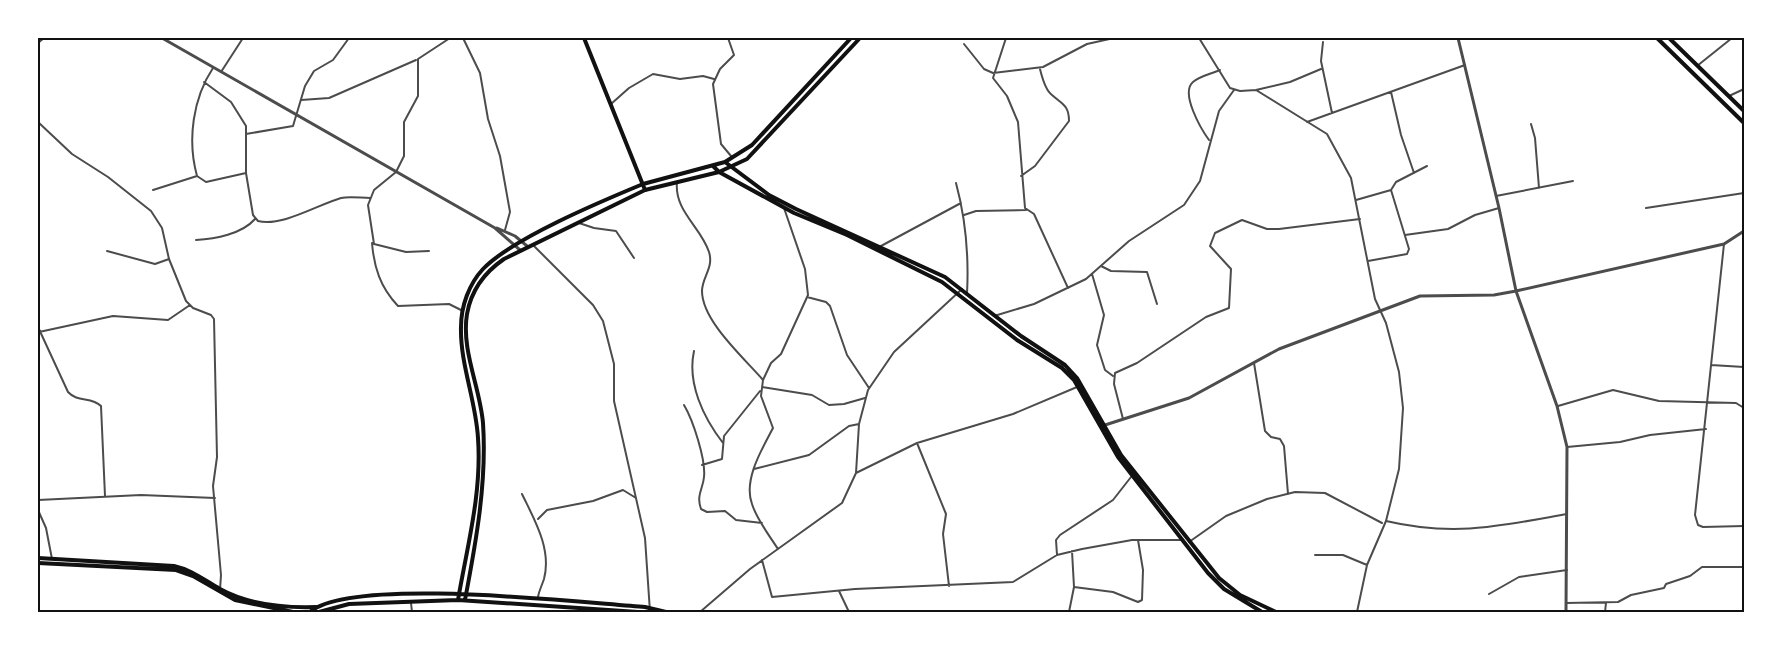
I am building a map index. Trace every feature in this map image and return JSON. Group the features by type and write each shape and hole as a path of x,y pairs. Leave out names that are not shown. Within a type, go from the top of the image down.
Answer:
{"main road":[{"path":"584,38 645,190"},
{"path":"458,600 477,488 479,453 475,408 462,349 462,311 469,290 482,270 515,246 643,184 733,159 752,145 851,38"},
{"path":"465,600 481,495 484,452 480,405 466,335 467,314 474,292 487,273 527,246 645,190 731,168 760,147 860,38"},
{"path":"1656,38 1744,123"},
{"path":"1669,38 1744,111"},
{"path":"725,162 787,204 945,277 994,316 1071,370 1131,477 1224,590 1262,612"},
{"path":"713,166 719,172 784,208 925,272 958,293 1017,340 1062,368 1141,482 1189,542 1228,586 1240,595 1276,612"},
{"path":"38,561 52,559 174,566 188,569 219,591 267,605 317,607 353,598 466,594 666,612"},
{"path":"38,561 176,570 193,576 248,604 293,612"},
{"path":"319,612 340,606 465,600 638,612"},
{"path":"310,612 317,607"}],"street":[{"path":"38,43 44,38"},
{"path":"162,38 495,228 520,250"},
{"path":"221,72 243,38"},
{"path":"246,134 291,126 298,116 314,71 333,60 349,38"},
{"path":"302,100 328,98 418,59 450,38"},
{"path":"463,38 480,73 488,119 500,156 510,212 505,230"},
{"path":"728,38 734,55 714,79 721,144 733,159"},
{"path":"993,73 1006,38"},
{"path":"964,44 984,69 993,73 1039,68 1087,44 1114,38"},
{"path":"1199,38 1233,90"},
{"path":"1458,38 1500,208 1516,291 1557,406 1567,447 1566,612"},
{"path":"1697,66 1732,38"},
{"path":"1323,42 1323,68 1332,113"},
{"path":"418,59 418,96 404,122 405,152 396,172 378,185 370,198 368,218 375,268 380,281 398,306 449,304 462,311"},
{"path":"1307,122 1465,65"},
{"path":"213,68 198,93 194,123 197,176 206,182 246,173"},
{"path":"1021,176 1035,166 1069,122 1066,108 1061,100 1049,93 1039,68"},
{"path":"1233,90 1256,90 1290,82 1323,68"},
{"path":"1209,140 1192,109 1189,90 1193,82 1220,70"},
{"path":"993,73 1018,122 1021,176 1026,210"},
{"path":"611,104 629,88 653,74 680,79 703,76 714,79"},
{"path":"204,82 231,102 246,126 246,173 255,219"},
{"path":"1729,96 1744,89"},
{"path":"994,316 1034,304 1092,274 1129,242 1184,205 1200,181 1206,165 1209,140 1219,111 1233,90"},
{"path":"1256,90 1331,138 1351,178 1376,299 1399,372 1403,408 1399,469 1385,522 1367,565 1357,612"},
{"path":"1391,91 1401,135 1414,173"},
{"path":"39,124 47,133 151,211 162,228 177,282 190,305 211,315 216,326 214,396 217,457 213,478 221,575 219,591"},
{"path":"1531,124 1535,138 1539,188"},
{"path":"1356,200 1391,190 1396,182 1427,166"},
{"path":"153,190 197,176"},
{"path":"1496,196 1573,181"},
{"path":"677,182 678,198 684,213 709,251 710,271 702,289 707,314 763,380"},
{"path":"956,183 962,203 970,265 967,294"},
{"path":"1368,261 1407,254 1405,235 1391,190"},
{"path":"1646,208 1744,193"},
{"path":"255,219 269,222 341,198 370,198"},
{"path":"880,246 962,203"},
{"path":"702,465 722,459 724,436 733,429 745,408 761,388 771,363 782,354 807,297 805,270 784,208"},
{"path":"1405,235 1448,229 1475,215 1500,208"},
{"path":"964,215 976,211 1026,210 1034,214 1068,288"},
{"path":"196,240 222,236 250,224 255,219"},
{"path":"1113,376 1206,317 1229,308 1231,269 1210,246 1211,238 1222,228 1242,220 1267,229 1279,229 1360,219"},
{"path":"576,222 594,228 616,231 634,258"},
{"path":"495,228 505,230 527,246"},
{"path":"1102,427 1189,398 1292,344 1425,295 1485,295 1516,291 1724,243 1744,232"},
{"path":"372,243 406,252 429,251"},
{"path":"1724,243 1706,429 1695,510 1696,521 1703,527 1744,526"},
{"path":"532,244 593,304 603,321 614,364 614,401 648,558 650,610"},
{"path":"106,251 154,264 169,259"},
{"path":"1101,266 1111,271 1146,272 1157,304"},
{"path":"1092,274 1104,315 1097,345 1105,370 1113,376 1124,419"},
{"path":"700,612 762,560 835,511 847,495 856,473 860,424 869,388 894,352 962,289"},
{"path":"807,297 826,302 830,306 847,355 869,388"},
{"path":"39,332 113,316 168,320 190,305"},
{"path":"38,327 73,397 94,400 101,406 105,496"},
{"path":"694,351 691,366 696,391 711,425 723,443"},
{"path":"1254,363 1265,431 1271,437 1280,440 1284,446 1288,494"},
{"path":"1712,365 1744,367"},
{"path":"856,473 917,443 1012,414 1077,387"},
{"path":"761,388 812,395 830,405 866,398"},
{"path":"761,388 773,429 754,469 751,500 778,549"},
{"path":"1557,406 1613,390 1659,401 1736,403 1744,408"},
{"path":"684,405 694,427 704,475 698,498 703,512 725,511 736,520 762,523"},
{"path":"754,469 809,455 849,426 860,424"},
{"path":"1567,447 1620,442 1650,435 1706,429"},
{"path":"917,443 946,514 943,534 949,586"},
{"path":"1057,555 1056,540 1060,535 1113,500 1131,477"},
{"path":"537,520 547,510 593,501 623,490 636,498"},
{"path":"1189,542 1226,516 1267,499 1288,494 1325,493 1385,522 1462,531 1512,525 1567,514"},
{"path":"522,495 537,520 545,562 544,579 537,600"},
{"path":"38,500 105,496 214,498"},
{"path":"38,510 46,528 52,559"},
{"path":"762,560 772,597 839,591 1013,582 1057,555 1072,551 1138,540 1182,540"},
{"path":"1074,587 1113,592 1138,602 1142,600 1143,570 1138,540"},
{"path":"1069,612 1074,587 1072,551"},
{"path":"1315,555 1343,555 1367,565"},
{"path":"1566,603 1618,603 1631,595 1664,588 1666,584 1690,576 1702,567 1744,567"},
{"path":"1489,594 1519,577 1567,570"},
{"path":"839,591 849,612"},
{"path":"411,601 412,612"},
{"path":"1605,612 1606,602"}]}
